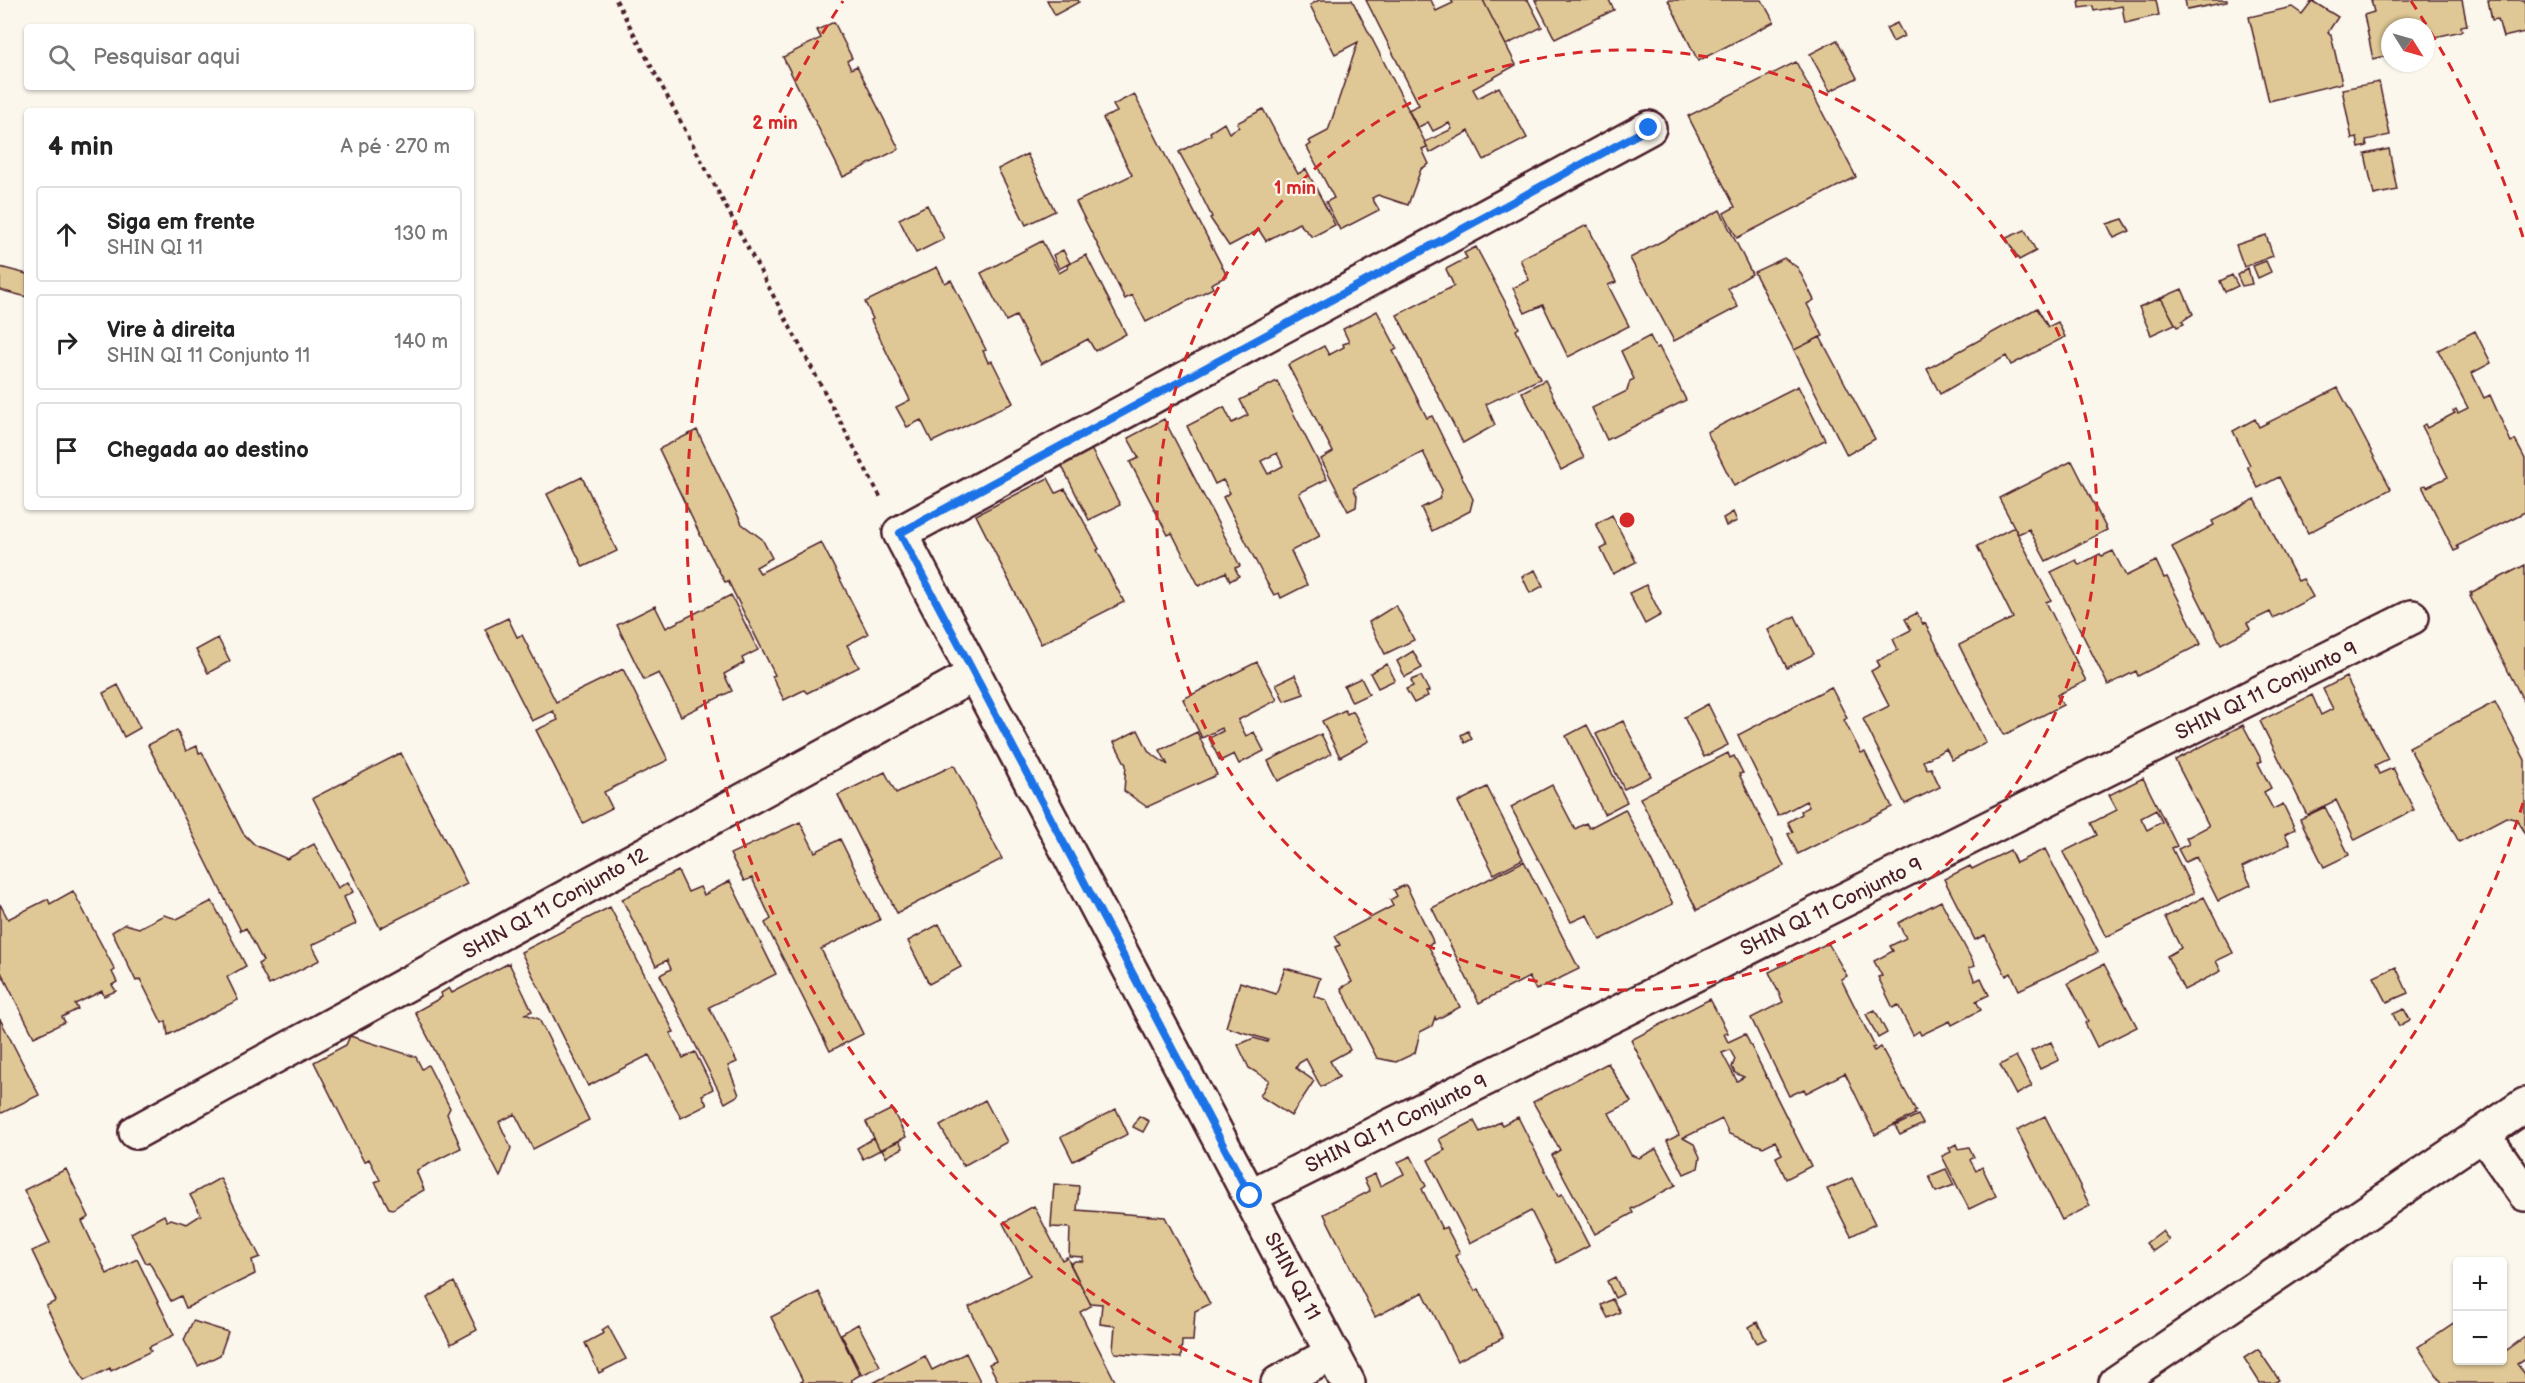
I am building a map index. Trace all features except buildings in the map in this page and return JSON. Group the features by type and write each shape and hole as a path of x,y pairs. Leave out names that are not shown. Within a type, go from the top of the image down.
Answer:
{"street":[{"path":"900,533 1649,128"},
{"name":"SHIN QI 11","path":"900,533 1348,1383"},
{"name":"SHIN QI 11 Conjunto 9","path":"1250,1196 2412,617"},
{"name":"SHIN QI 11 Conjunto 12","path":"136,1132 975,674"},
{"path":"2116,1383 2525,1105"},
{"path":"2483,1134 2525,1194"},
{"path":"1278,1383 1334,1353"}],"path":[{"path":"616,0 900,533"}],"route":[{"path":"1250,1196 900,533 1649,128"}]}
